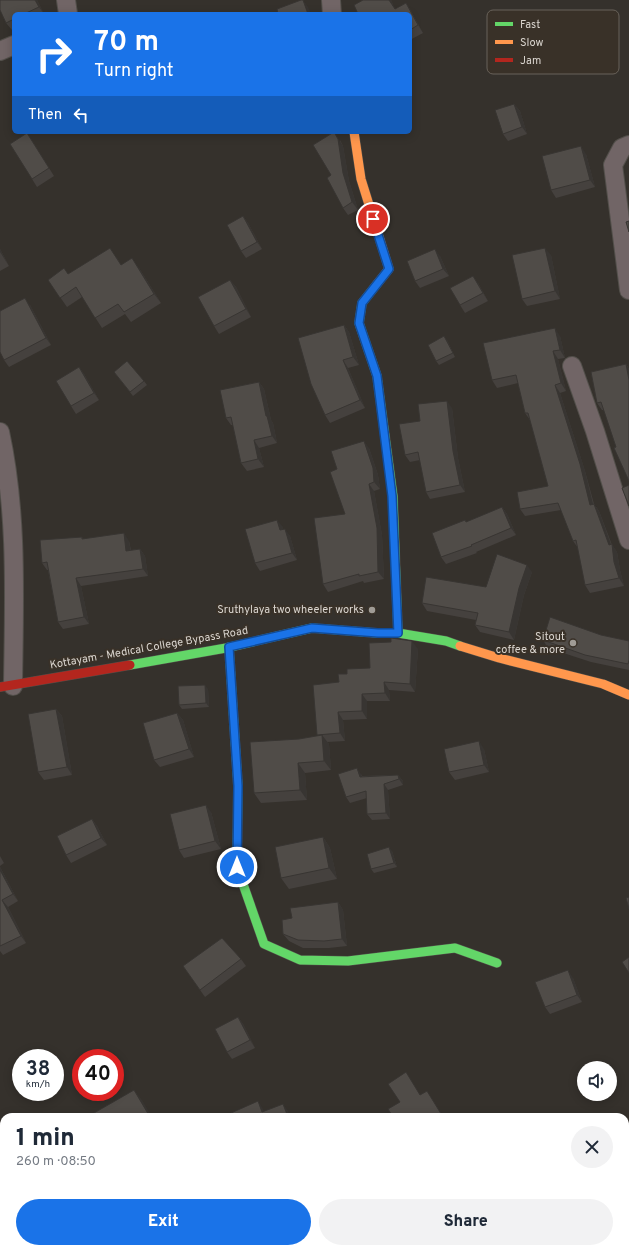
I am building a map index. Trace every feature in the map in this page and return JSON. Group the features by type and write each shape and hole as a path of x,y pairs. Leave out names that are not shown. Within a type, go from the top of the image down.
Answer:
{"street":[{"path":"66,0 68,12"},
{"path":"332,0 332,12"},
{"path":"0,51 12,46"},
{"path":"354,134 361,179 389,269 362,303 359,323 377,376 392,496 398,633"},
{"path":"629,145 622,148 613,166 629,290"},
{"path":"572,366 595,432 629,540"},
{"path":"0,432 11,508 14,576 7,687"},
{"name":"Kottayam - Medical College Bypass Road","path":"7,687 229,647 312,628 398,633 446,642 499,658 603,684 629,694"},
{"path":"229,647 238,786 237,867 264,944 300,960 348,960 455,948 497,963"}],"building":[{"path":"0,0 35,0 39,7 28,12 12,12 12,20 6,23 0,10"},
{"path":"303,0 307,12 278,12 277,9"},
{"path":"363,0 389,0 395,9 406,3 411,12 357,12 354,5"},
{"path":"412,14 418,25 412,29"},
{"path":"514,104 522,127 503,134 495,110"},
{"path":"28,134 49,168 32,179 10,144"},
{"path":"331,134 335,134 338,139 343,173 352,202 343,208 327,178 331,175 313,145"},
{"path":"581,146 590,180 551,190 542,156"},
{"path":"243,216 257,242 241,251 227,225"},
{"path":"629,221 629,232 626,222"},
{"path":"110,248 121,265 132,258 154,294 124,312 118,304 95,318 76,287 60,298 48,280 64,268 68,274"},
{"path":"545,248 555,291 522,299 512,255"},
{"path":"435,249 443,269 415,281 407,261"},
{"path":"473,276 483,293 460,305 450,288"},
{"path":"230,280 246,309 214,326 198,297"},
{"path":"25,298 46,338 4,360 0,352 0,311"},
{"path":"344,325 353,357 343,360 360,400 325,415 311,384 298,338"},
{"path":"555,328 560,350 553,351 561,383 555,385 580,464 590,505 594,504 609,545 612,544 614,562 619,578 585,585 576,540 573,541 558,503 520,509 517,492 548,486 528,413 525,413 516,375 492,380 483,343"},
{"path":"444,336 453,353 436,361 428,345"},
{"path":"127,361 144,381 130,392 114,372"},
{"path":"626,364 629,380 629,481 614,448 616,447 601,402 597,403 591,372"},
{"path":"79,367 94,393 71,406 56,381"},
{"path":"259,382 272,436 254,440 258,459 241,463 231,417 226,418 220,390"},
{"path":"447,401 453,451 460,485 426,492 418,452 405,455 399,424 420,421 418,404"},
{"path":"364,441 373,468 374,482 369,484 377,528 378,572 359,576 359,574 323,584 314,518 345,514 330,472 337,469 331,451"},
{"path":"629,485 629,506 622,488"},
{"path":"502,507 511,528 471,545 472,546 441,557 432,533 465,520 466,522"},
{"path":"277,520 280,530 285,529 292,553 255,563 245,529"},
{"path":"124,533 126,551 140,549 143,569 76,578 84,617 58,622 47,562 42,563 40,540 82,537 82,539"},
{"path":"497,554 527,565 519,588 509,632 475,625 478,613 422,603 426,577 486,587"},
{"path":"550,617 601,635 629,641 628,664 585,655 543,640"},
{"path":"391,638 412,641 410,684 384,682 385,693 362,694 362,711 338,712 340,733 317,735 313,685 339,682 338,674 347,674 347,669 370,668 369,643 391,642"},
{"path":"205,685 206,703 179,705 178,686"},
{"path":"56,709 67,767 38,772 28,714"},
{"path":"177,713 189,749 154,760 143,723"},
{"path":"322,735 324,761 298,763 300,790 254,793 250,742 299,739"},
{"path":"479,741 484,765 449,772 444,749"},
{"path":"357,768 360,777 398,775 399,779 384,784 386,813 367,814 366,791 346,797 338,774"},
{"path":"206,805 215,841 179,850 170,814"},
{"path":"92,819 101,838 66,855 57,836"},
{"path":"323,837 329,868 281,878 275,847"},
{"path":"389,847 394,863 371,869 367,854"},
{"path":"0,870 13,894 2,900 21,936 0,946"},
{"path":"629,897 629,909 626,898"},
{"path":"338,902 342,939 324,941 298,940 283,934 282,920 292,918 290,908"},
{"path":"222,938 241,959 200,990 183,966"},
{"path":"629,957 629,973 622,962"},
{"path":"568,970 577,995 545,1007 535,982"},
{"path":"238,1017 250,1040 227,1052 215,1029"},
{"path":"406,1072 420,1095 427,1091 441,1113 390,1113 388,1109 400,1102 388,1084"},
{"path":"134,1090 148,1113 94,1113 115,1101 124,1101 124,1096"},
{"path":"258,1101 262,1112 283,1104 286,1113 231,1113"}],"traffic: fast":[{"path":"377,284 362,303 359,323 377,376 393,496 398,633"},
{"path":"130,665 226,648 312,628 377,633 398,633 446,641 460,646"},
{"path":"229,647 238,786 237,867 264,944 300,960 348,961 455,948 497,963"}],"traffic: slow":[{"path":"354,134 361,179 389,269 377,284"},
{"path":"460,646 499,658 603,684 629,695"}],"traffic: jam":[{"path":"0,687 130,665"}],"place":[{"name":"Sruthylaya two wheeler works","path":"372,610"},
{"name":"Sitout coffee & more","path":"573,643"}],"route":[{"path":"237,867 238,786 229,647 312,628 398,633 392,496 377,376 359,323 362,303 389,269 373,219"}]}
